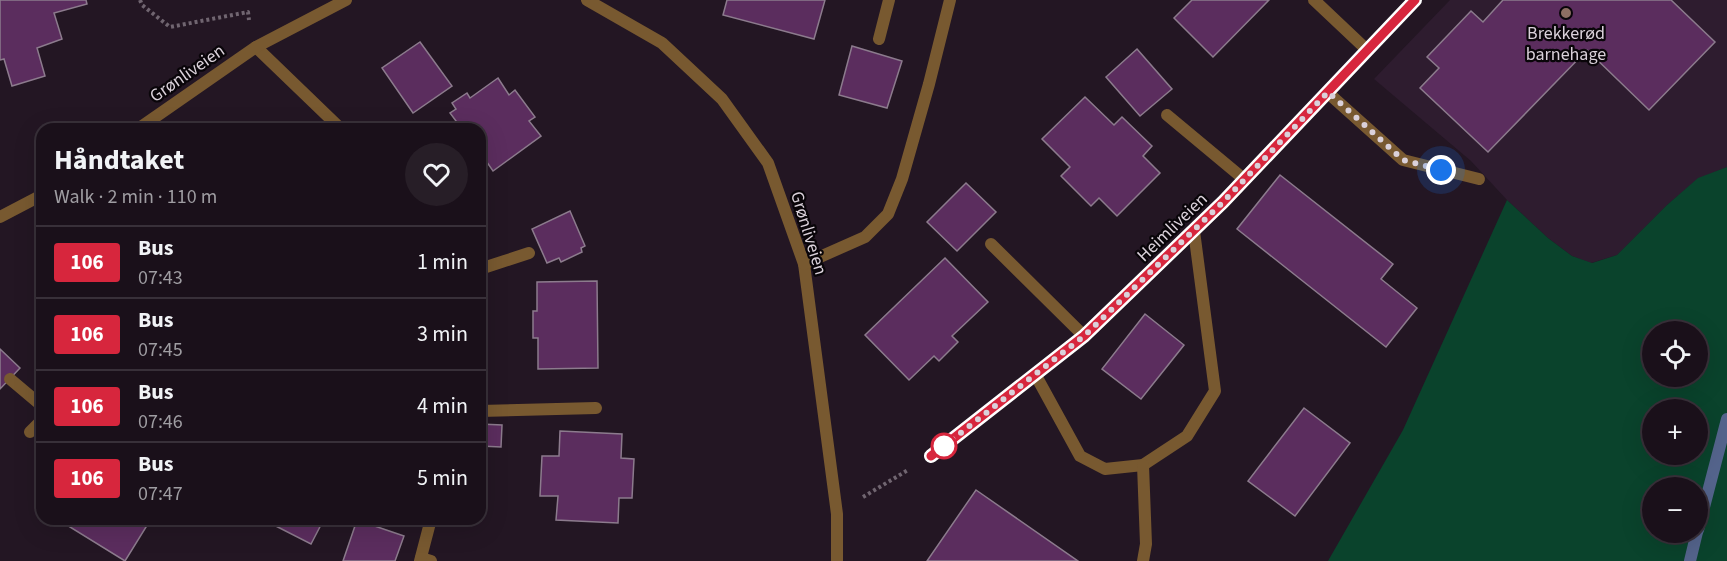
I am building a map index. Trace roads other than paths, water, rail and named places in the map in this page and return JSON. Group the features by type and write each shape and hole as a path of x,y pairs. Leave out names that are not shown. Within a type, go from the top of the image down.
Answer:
{"street":[{"name":"Grønliveien","path":"147,123 256,47 346,0"},
{"name":"Grønliveien","path":"586,0 662,43 722,99 768,163 804,264 837,514 837,561"},
{"path":"879,39 889,0"},
{"path":"804,264 865,237 888,214 905,168 950,0"},
{"path":"1314,0 1367,51"},
{"name":"Heimliveien","path":"931,456 1084,336 1245,180 1415,0"},
{"path":"256,47 335,123"},
{"path":"1328,92 1403,160 1479,179"},
{"path":"1167,115 1245,180"},
{"path":"0,217 36,198"},
{"path":"1035,374 1080,456 1105,469 1143,465 1187,436 1215,391 1194,231"},
{"path":"991,244 1084,336"},
{"path":"486,267 529,253"},
{"path":"10,379 36,401"},
{"path":"486,411 596,408"},
{"path":"30,432 36,426"},
{"path":"1143,465 1146,544 1143,561"},
{"path":"424,560 430,525"}],"waterway":[{"path":"1708,492 1727,419"},
{"path":"1690,561 1694,543"}],"place":[{"name":"Brekkerød barnehage","path":"1566,13"}]}
